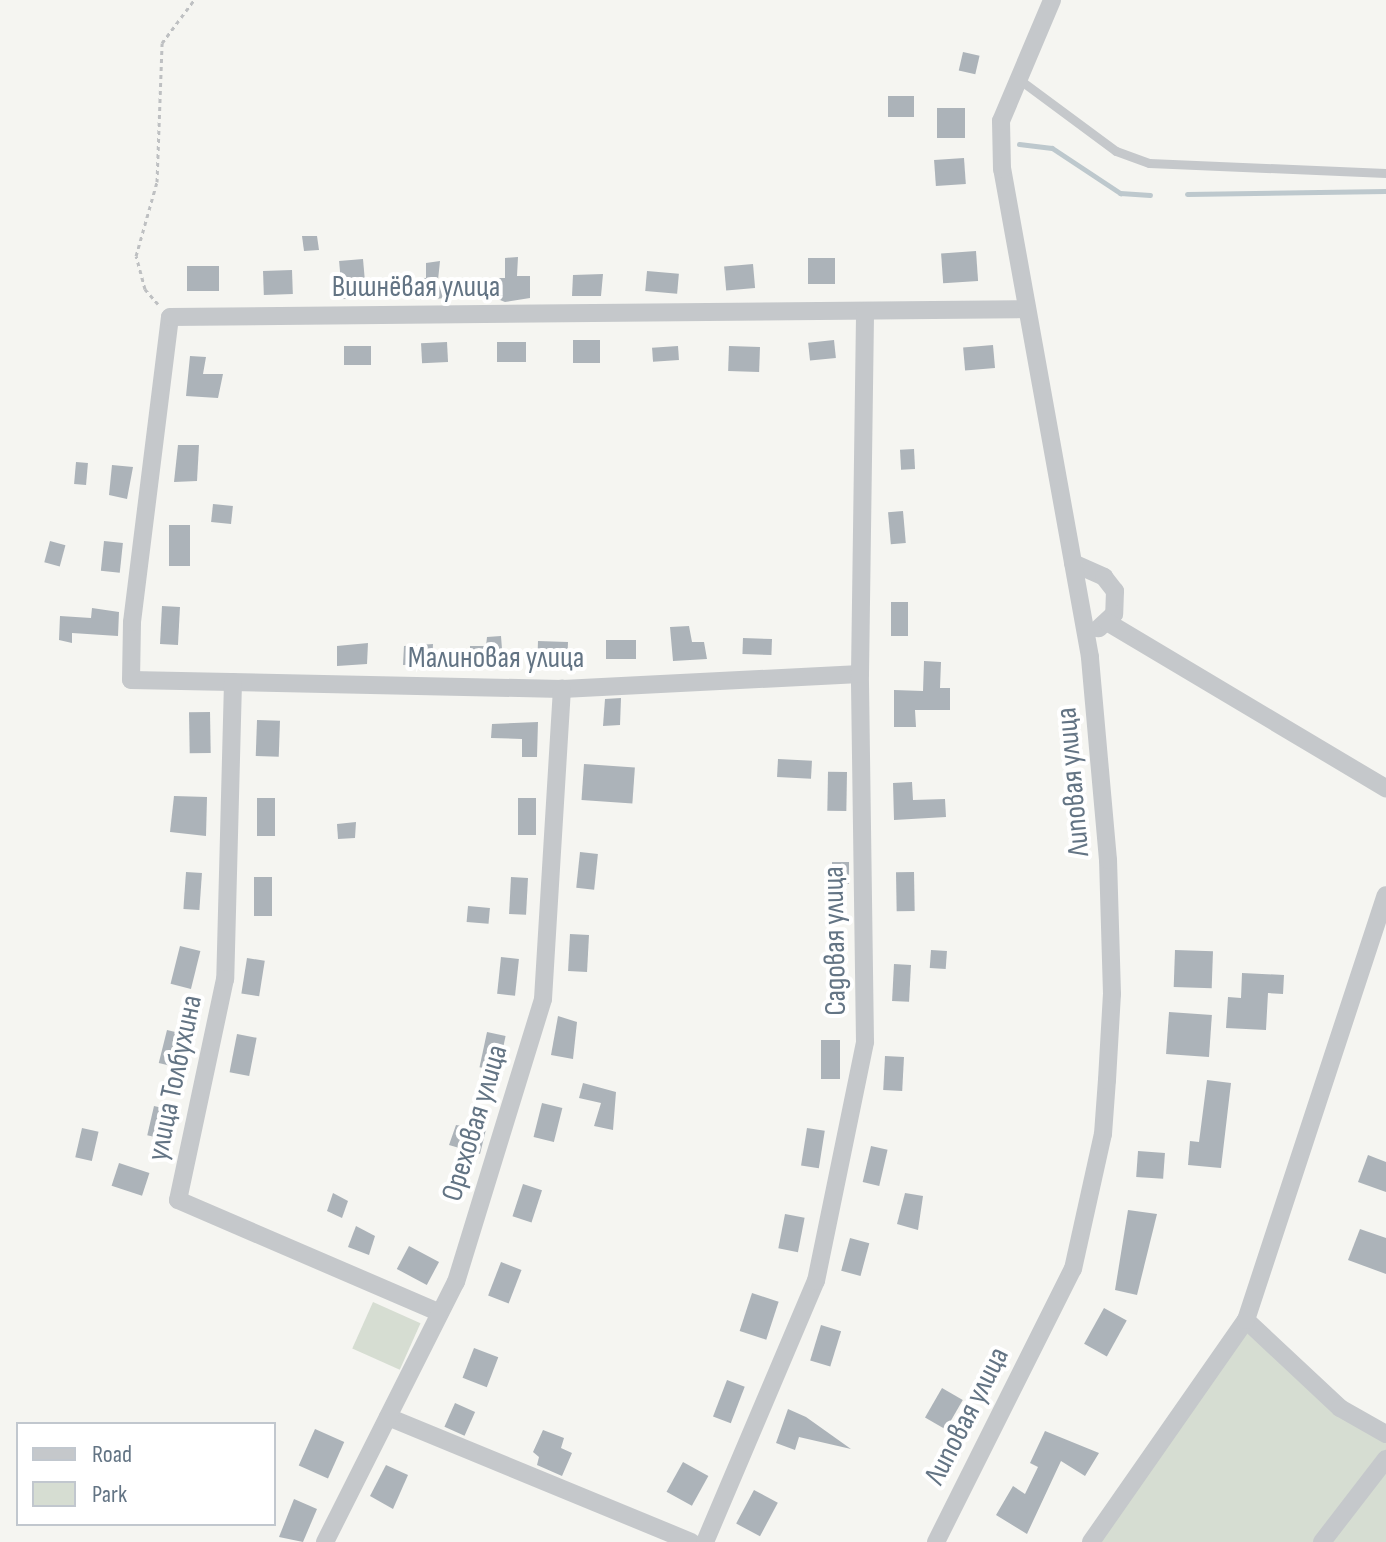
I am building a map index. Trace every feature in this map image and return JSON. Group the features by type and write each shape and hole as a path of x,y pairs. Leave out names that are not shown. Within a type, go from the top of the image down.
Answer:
{"street":[{"name":"Липовая улица","path":"936,1542 1073,1269 1103,1134 1112,994 1109,875 1085,634 1002,169 1001,121 1016,77 1052,0"},
{"name":"Вишнёвая улица","path":"170,317 1027,309"},
{"name":"Садовая улица","path":"705,1542 816,1281 865,1042 860,674 865,311"},
{"name":"Малиновая улица","path":"170,317 132,622 131,680 562,689 860,674"},
{"path":"1073,563 1104,577 1115,591 1114,614 1107,622 1085,634"},
{"path":"1107,622 1386,788"},
{"name":"улица Толбухина","path":"233,682 225,979 178,1200 440,1313"},
{"name":"Ореховая улица","path":"325,1542 456,1282 543,999 562,689"},
{"path":"1091,1542 1246,1320 1386,895"},
{"path":"1246,1320 1340,1408 1386,1434"},
{"path":"388,1417 691,1542"},
{"path":"1322,1542 1386,1459"}],"lane":[{"path":"1016,77 1116,151 1149,163 1386,173"}],"path":[{"path":"170,317 145,289 136,256 157,182 162,43 194,0"}],"green space":[{"path":"373,1302 421,1323 400,1370 352,1349"},
{"path":"1246,1320 1386,1434 1386,1542 1091,1542"}],"building":[{"path":"963,52 980,56 975,74 959,71"},
{"path":"888,96 914,96 914,117 888,117"},
{"path":"937,108 965,108 965,138 937,138"},
{"path":"964,158 966,184 936,186 934,160"},
{"path":"302,236 317,236 319,250 304,251"},
{"path":"976,251 978,281 943,283 941,253"},
{"path":"518,257 517,276 530,276 530,298 505,302 495,298 496,278 505,278 505,258"},
{"path":"808,258 835,258 835,284 808,284"},
{"path":"363,259 366,297 342,299 339,261"},
{"path":"440,261 438,280 447,279 447,298 420,300 419,278 426,278 426,263"},
{"path":"753,264 755,288 726,290 724,267"},
{"path":"187,266 219,266 219,291 187,291"},
{"path":"292,270 293,294 264,295 263,271"},
{"path":"647,271 679,274 677,294 645,291"},
{"path":"603,274 601,296 572,296 573,275"},
{"path":"573,340 600,340 600,363 573,363"},
{"path":"834,340 836,358 810,361 808,343"},
{"path":"447,342 448,362 422,363 421,343"},
{"path":"497,342 526,342 526,362 497,362"},
{"path":"993,345 995,368 965,371 963,348"},
{"path":"344,346 371,346 371,365 344,365"},
{"path":"678,346 679,360 653,362 652,348"},
{"path":"729,346 760,347 759,372 728,371"},
{"path":"190,356 206,357 203,374 223,374 218,398 186,396"},
{"path":"178,445 199,445 197,481 174,482"},
{"path":"914,449 915,469 901,470 900,450"},
{"path":"76,462 88,463 86,485 74,484"},
{"path":"112,465 133,467 127,499 109,495"},
{"path":"213,504 233,506 231,524 211,522"},
{"path":"903,511 906,543 891,544 888,512"},
{"path":"169,525 190,525 190,566 169,566"},
{"path":"50,541 65,545 60,566 44,562"},
{"path":"104,541 123,543 120,573 101,571"},
{"path":"891,602 908,602 908,636 891,636"},
{"path":"162,606 180,607 178,645 160,644"},
{"path":"92,608 119,612 118,636 72,633 72,643 59,640 60,616 91,618"},
{"path":"689,626 692,642 704,642 707,659 673,661 670,627"},
{"path":"501,636 503,662 470,662 470,646 486,646 487,637"},
{"path":"743,638 772,639 771,655 742,654"},
{"path":"606,640 636,640 636,659 606,659"},
{"path":"538,641 568,642 567,663 537,662"},
{"path":"368,643 367,664 337,666 337,646"},
{"path":"433,644 432,664 403,665 404,646"},
{"path":"924,661 941,662 940,688 950,688 950,710 915,710 916,727 894,727 894,690 923,691"},
{"path":"621,698 620,725 603,726 605,699"},
{"path":"189,712 210,712 211,753 190,753"},
{"path":"257,720 280,721 279,757 256,756"},
{"path":"538,722 537,757 522,757 522,739 491,738 492,724"},
{"path":"778,759 812,761 811,779 777,777"},
{"path":"584,764 635,768 632,803 581,800"},
{"path":"828,772 847,772 846,811 827,811"},
{"path":"912,782 913,800 945,799 946,817 894,820 893,783"},
{"path":"174,796 207,797 206,836 170,832"},
{"path":"257,798 275,798 275,836 257,836"},
{"path":"518,798 536,798 536,835 518,835"},
{"path":"356,822 355,838 338,839 337,824"},
{"path":"580,852 598,854 594,890 576,888"},
{"path":"832,862 849,862 849,884 832,884"},
{"path":"186,872 202,873 199,910 183,909"},
{"path":"896,872 914,872 915,911 897,911"},
{"path":"254,877 272,877 272,916 254,916"},
{"path":"511,877 528,878 526,915 509,914"},
{"path":"468,906 490,908 489,924 467,922"},
{"path":"570,934 589,935 587,972 568,971"},
{"path":"180,946 200,951 191,989 171,984"},
{"path":"931,950 947,951 946,969 930,968"},
{"path":"1175,950 1213,951 1212,988 1174,987"},
{"path":"501,957 519,959 515,996 497,994"},
{"path":"247,958 265,961 259,996 241,994"},
{"path":"894,964 911,965 909,1002 892,1001"},
{"path":"1242,973 1284,975 1283,994 1268,993 1266,1030 1226,1028 1228,997 1241,998"},
{"path":"1169,1012 1212,1015 1209,1057 1166,1054"},
{"path":"558,1016 577,1022 573,1059 551,1055"},
{"path":"167,1030 183,1034 174,1067 159,1063"},
{"path":"487,1032 506,1036 498,1071 480,1067"},
{"path":"237,1034 257,1038 249,1076 230,1072"},
{"path":"821,1040 840,1040 840,1079 821,1079"},
{"path":"885,1056 904,1057 902,1091 883,1090"},
{"path":"1207,1080 1231,1083 1221,1168 1188,1165 1190,1141 1199,1142"},
{"path":"583,1083 616,1092 613,1130 594,1126 601,1103 579,1098"},
{"path":"542,1103 562,1108 554,1142 534,1137"},
{"path":"154,1106 176,1111 170,1140 147,1135"},
{"path":"473,1109 490,1113 480,1154 449,1145 456,1125 469,1127"},
{"path":"82,1128 99,1132 92,1161 75,1157"},
{"path":"807,1128 825,1131 819,1168 801,1166"},
{"path":"871,1146 888,1150 879,1186 863,1182"},
{"path":"1138,1151 1165,1153 1163,1179 1136,1177"},
{"path":"1368,1155 1386,1162 1386,1192 1358,1182"},
{"path":"119,1163 149,1173 142,1196 112,1186"},
{"path":"523,1184 542,1190 532,1223 512,1216"},
{"path":"333,1193 348,1201 342,1218 327,1211"},
{"path":"905,1193 923,1196 918,1230 897,1224"},
{"path":"1128,1210 1157,1214 1137,1295 1115,1290"},
{"path":"785,1214 805,1218 798,1252 778,1248"},
{"path":"356,1226 375,1236 369,1255 348,1247"},
{"path":"1360,1229 1386,1238 1386,1274 1348,1260"},
{"path":"850,1238 869,1243 861,1276 841,1271"},
{"path":"409,1246 439,1262 427,1285 397,1269"},
{"path":"501,1262 522,1270 509,1303 488,1296"},
{"path":"752,1293 779,1302 766,1340 740,1331"},
{"path":"1104,1308 1127,1321 1107,1356 1084,1344"},
{"path":"821,1325 841,1331 830,1367 810,1360"},
{"path":"474,1348 498,1357 487,1387 463,1378"},
{"path":"727,1380 745,1387 731,1423 713,1416"},
{"path":"942,1388 963,1400 946,1429 925,1417"},
{"path":"455,1403 475,1412 465,1436 444,1427"},
{"path":"788,1409 806,1417 851,1449 799,1437 795,1450 776,1443"},
{"path":"315,1429 344,1442 328,1479 299,1466"},
{"path":"543,1430 564,1438 561,1448 572,1453 562,1476 537,1465 539,1457 533,1452"},
{"path":"1045,1431 1099,1453 1085,1476 1061,1461 1027,1534 996,1515 1013,1486 1025,1494 1038,1467 1030,1463"},
{"path":"683,1462 708,1476 692,1506 667,1492"},
{"path":"386,1465 408,1475 393,1509 370,1496"},
{"path":"754,1490 778,1503 760,1536 736,1524"},
{"path":"294,1499 317,1509 303,1542 279,1537"}],"waterway":[{"path":"1019,144 1052,148 1120,193 1150,195"},
{"path":"1187,194 1386,191"}]}
